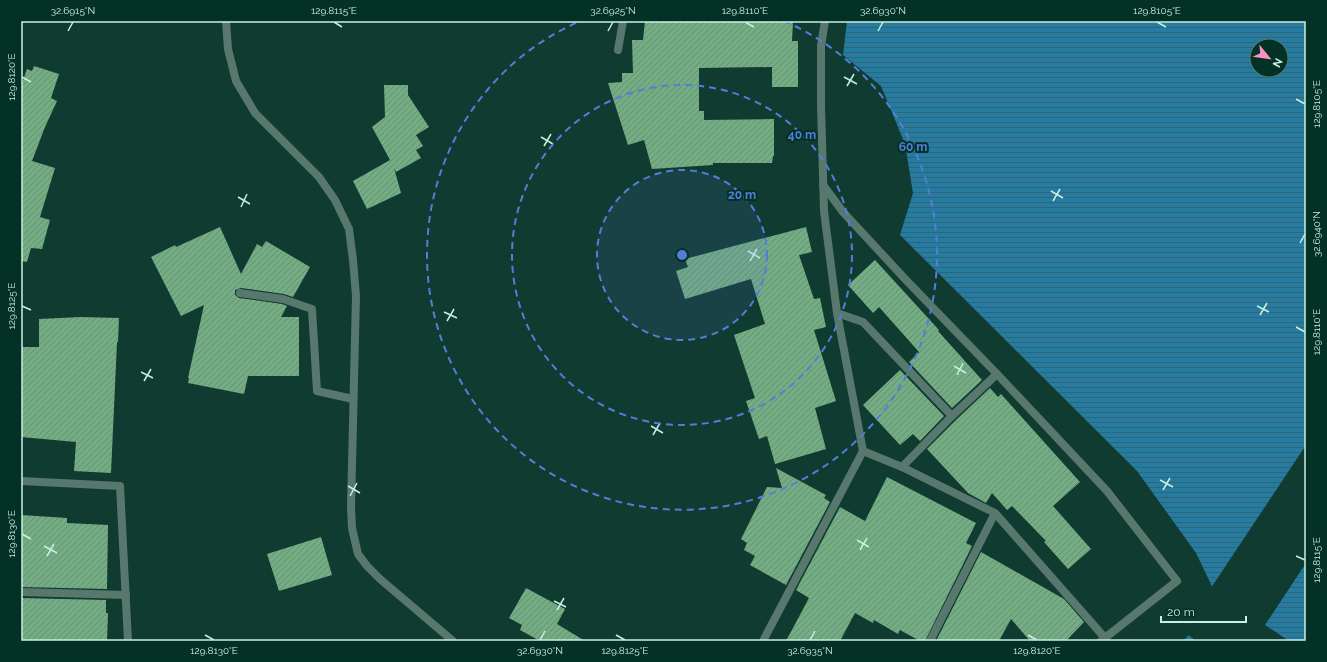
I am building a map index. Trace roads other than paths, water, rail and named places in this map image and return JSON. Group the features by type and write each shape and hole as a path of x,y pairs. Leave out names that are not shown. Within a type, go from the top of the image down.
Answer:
{"street":[{"path":"226,21 228,49 236,81 255,113 319,177 336,200 349,229 356,296 351,507 352,528 358,554 380,579 453,641"},
{"path":"618,50 623,21"},
{"path":"763,641 863,451 837,313 824,211 821,46 825,21"},
{"path":"824,185 843,212 869,241 1107,491 1177,581 1103,639 995,513 902,467 863,451"},
{"path":"240,293 283,299 312,309 317,392 353,399"},
{"path":"837,313 863,322 952,416"},
{"path":"902,467 952,416 997,374"},
{"path":"21,481 120,486 128,641"},
{"path":"930,641 995,513"},
{"path":"21,592 126,595"}],"water":[{"path":"847,21 1306,21 1306,641 1183,641 1220,603 1196,553 1137,471 900,235 913,193 905,144 881,86 843,55"}]}
